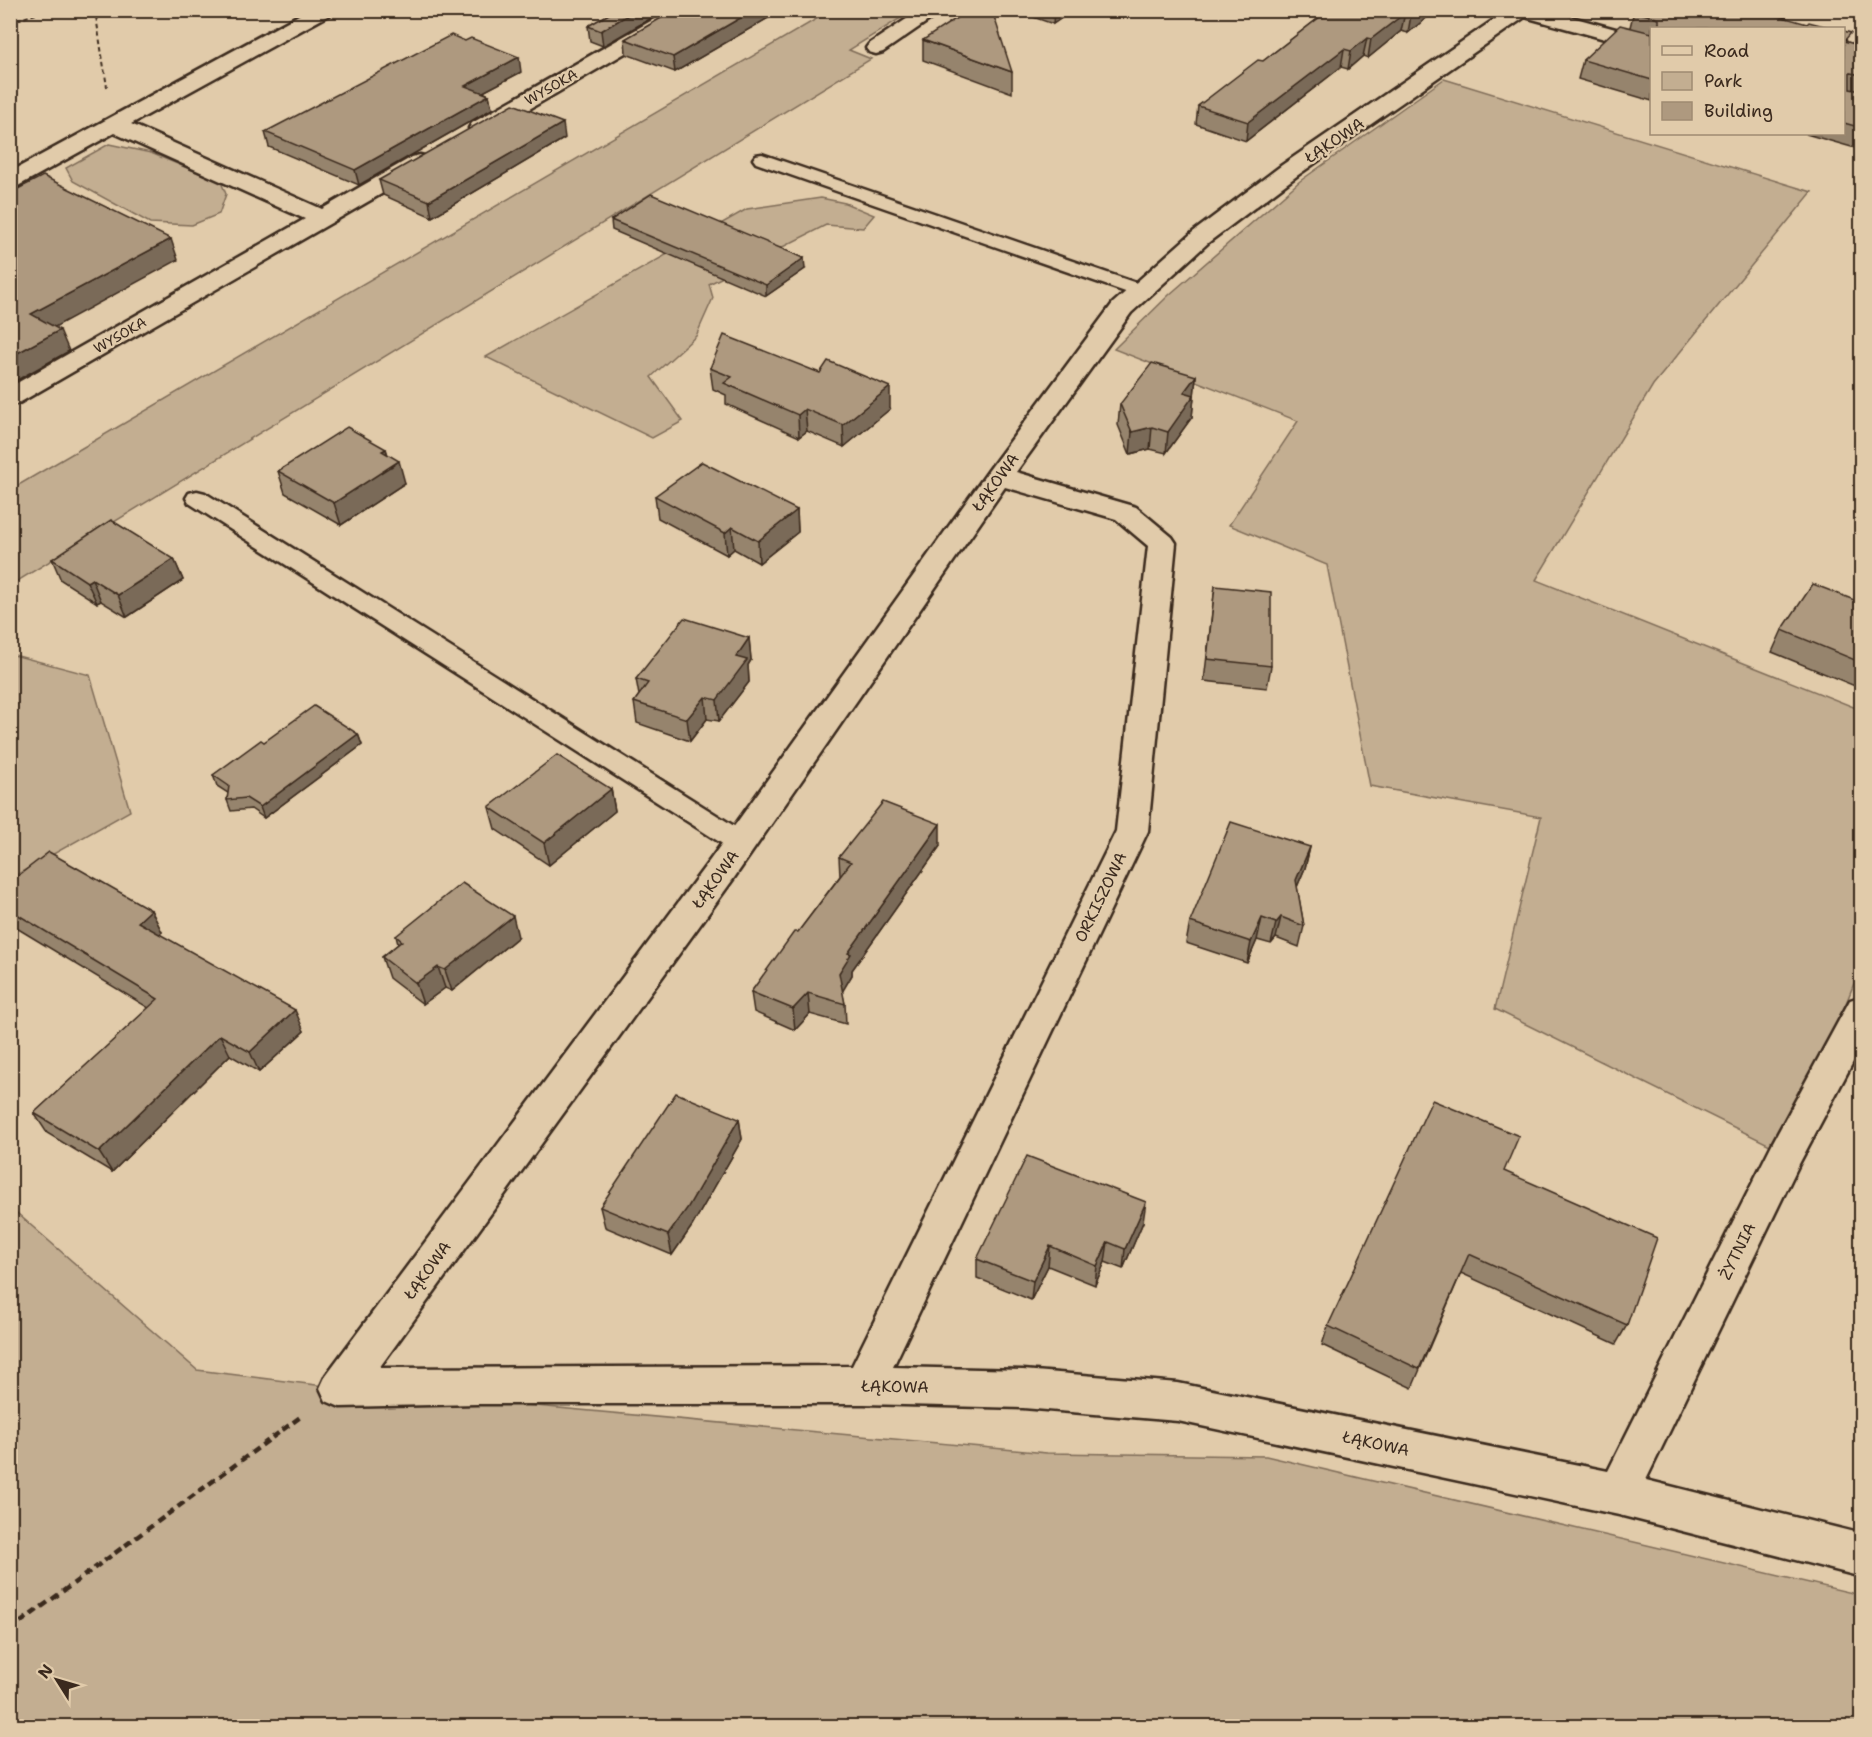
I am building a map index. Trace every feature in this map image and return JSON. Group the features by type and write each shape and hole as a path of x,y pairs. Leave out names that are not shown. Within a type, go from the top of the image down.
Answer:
{"street":[{"path":"10,181 324,10"},
{"name":"WYSOKA","path":"457,141 685,10"},
{"path":"876,48 934,10"},
{"path":"1522,11 1650,45"},
{"name":"ŁĄKOWA","path":"340,1388 741,843 999,476 1122,308 1201,237 1290,170 1522,11"},
{"path":"112,124 323,218"},
{"name":"WYSOKA","path":"10,398 436,153"},
{"name":"ORKISZOWA","path":"864,1385 1132,831 1162,543 1126,513 999,476"},
{"name":"ŻYTNIA","path":"1619,1494 1633,1461 1781,1164 1862,1010"},
{"name":"ŁĄKOWA","path":"340,1388 477,1385 864,1385 1023,1389 1178,1402 1619,1494 1862,1556"}],"lane":[{"path":"762,159 1141,291"},
{"path":"197,498 741,843"}],"path":[{"path":"10,22 49,10"},
{"path":"95,10 112,124"},
{"path":"10,1630 340,1388"}],"green space":[{"path":"830,11 912,11 849,50 871,59 11,585 10,490"},
{"path":"1444,79 1812,192 1653,385 1536,580 1861,710 1861,966 1786,1153 1495,1009 1541,817 1370,786 1327,565 1229,525 1298,421 1114,349 1169,295 1300,181"},
{"path":"109,144 151,153 221,182 226,194 219,214 192,225 150,223 73,181 66,168"},
{"path":"821,198 845,203 874,215 863,228 826,225 709,284 713,298 696,336 651,377 683,421 652,438 486,357 747,209"},
{"path":"10,654 90,675 130,811 11,878"},
{"path":"10,1207 197,1370 340,1388 1047,1453 1266,1456 1861,1595 1861,1726 11,1726"}],"building":[{"path":"616,10 636,10 601,31 588,26"},
{"path":"675,10 754,10 673,57 625,39"},
{"path":"969,10 992,10 1012,72 923,40"},
{"path":"1329,10 1417,10 1411,15 1405,13 1351,51 1344,49 1248,122 1198,106 1258,60 1263,61"},
{"path":"1758,10 1807,24 1809,22 1828,27 1659,27 1659,19 1634,11"},
{"path":"1620,25 1650,32 1650,79 1583,60"},
{"path":"1845,31 1851,33 1845,40"},
{"path":"451,35 465,41 471,38 519,57 465,86 489,95 355,170 265,132"},
{"path":"1845,41 1862,46 1862,75 1850,73 1850,89 1862,91 1862,128 1845,123"},
{"path":"513,104 563,123 429,201 379,180"},
{"path":"43,176 171,239 31,314 60,330 10,357 10,193"},
{"path":"651,194 804,258 766,285 611,220"},
{"path":"724,335 820,373 828,361 890,387 843,425 805,409 798,415 724,383 732,377 710,368"},
{"path":"1152,363 1196,376 1184,392 1194,395 1168,432 1152,427 1132,432 1120,404"},
{"path":"347,427 386,449 382,451 399,461 334,503 278,471"},
{"path":"702,462 797,510 758,541 732,527 725,533 655,496"},
{"path":"111,520 174,559 118,595 92,579 87,582 52,559"},
{"path":"1813,584 1862,603 1862,663 1782,630"},
{"path":"1215,586 1271,592 1271,666 1207,659"},
{"path":"684,618 749,638 736,657 747,660 717,700 705,697 687,719 634,702 648,683 636,679"},
{"path":"314,706 358,734 260,807 246,798 227,800 229,786 213,775 261,740 264,742"},
{"path":"557,755 611,789 544,843 489,807"},
{"path":"883,802 940,824 848,953 851,954 839,973 845,1004 808,993 793,1009 751,992 794,932 798,932 851,862 839,857"},
{"path":"1231,822 1310,847 1296,880 1304,926 1281,917 1276,923 1262,918 1251,942 1190,922"},
{"path":"49,852 151,910 138,922 295,1010 250,1052 220,1035 99,1152 34,1113 158,999 10,910 10,882"},
{"path":"462,883 513,916 445,970 438,967 416,983 382,957 402,941 396,936"},
{"path":"676,1093 739,1119 688,1207 668,1235 600,1207"},
{"path":"1432,1100 1519,1136 1504,1171 1657,1238 1627,1325 1469,1254 1419,1369 1328,1326"},
{"path":"1027,1156 1146,1202 1125,1249 1108,1242 1097,1266 1050,1246 1033,1281 977,1259"}]}
